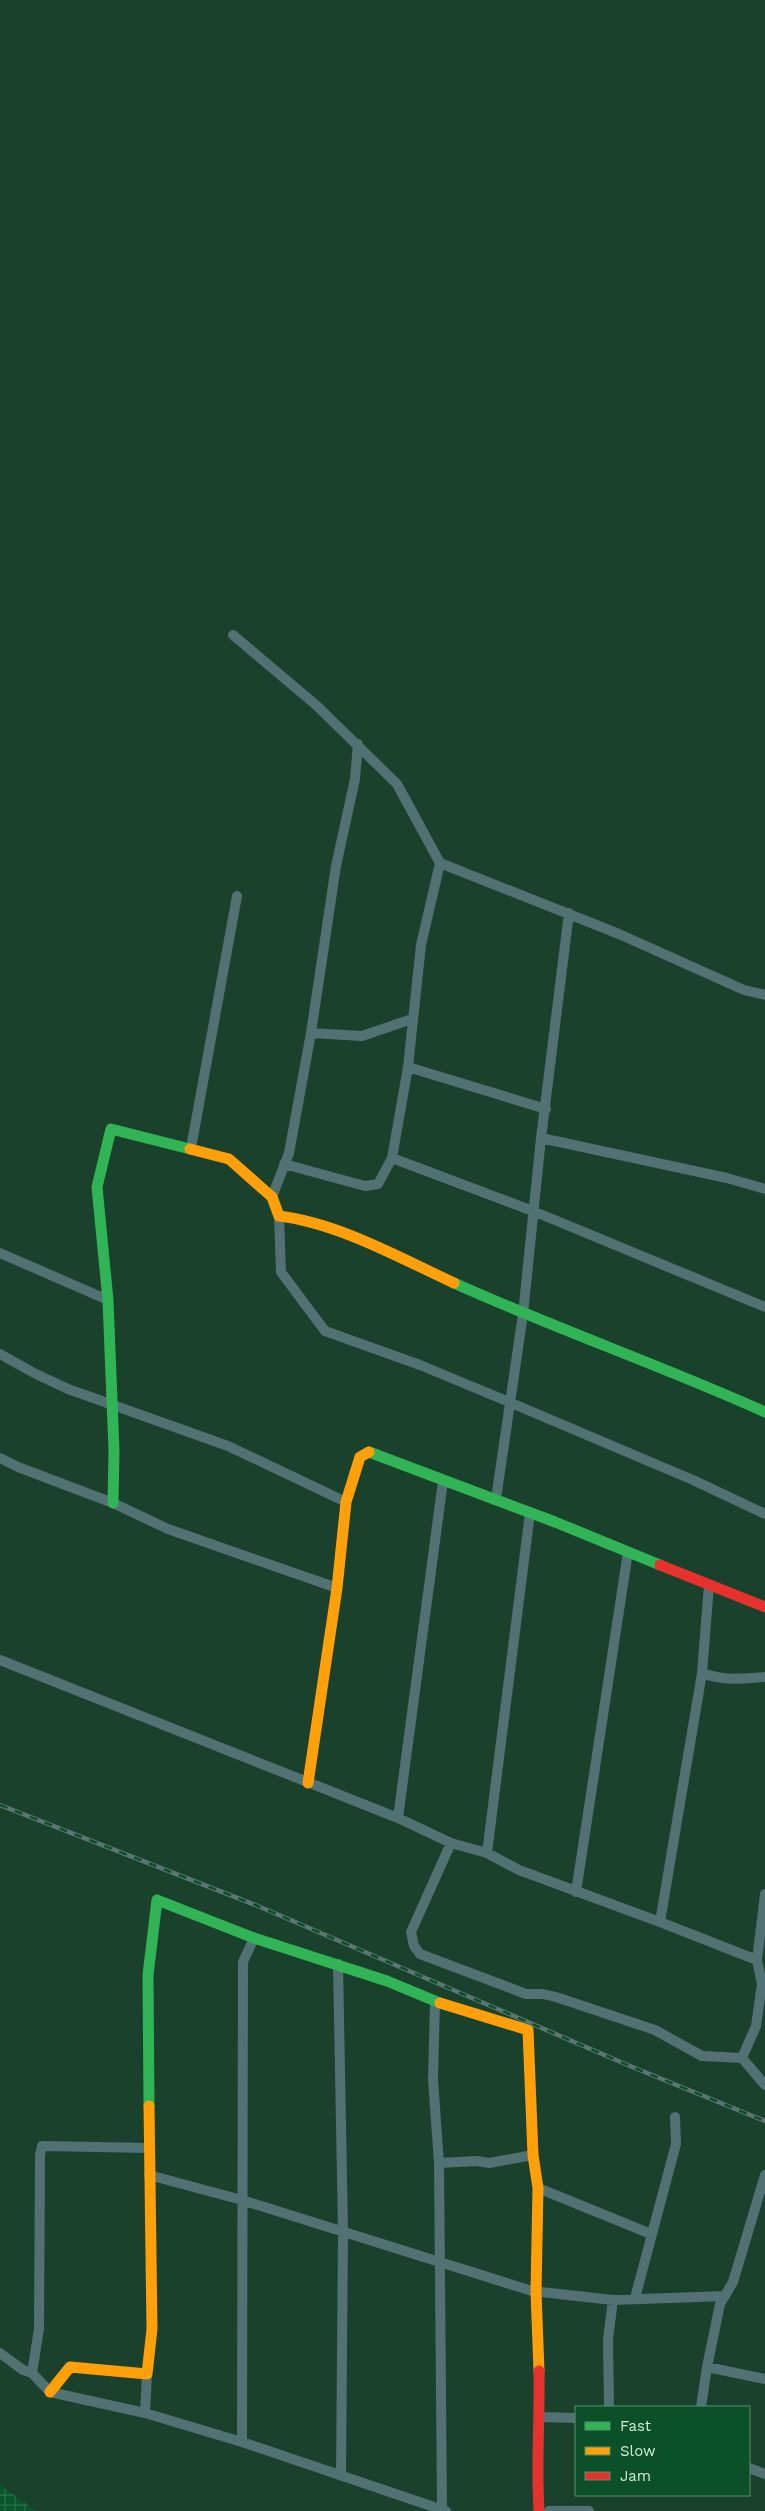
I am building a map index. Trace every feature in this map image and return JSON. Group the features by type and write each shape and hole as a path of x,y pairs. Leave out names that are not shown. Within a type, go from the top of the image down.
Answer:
{"street":[{"path":"233,635 316,705 397,784 440,863 569,913 721,980 765,995"},
{"path":"272,1197 289,1153 311,1033 336,866 355,779 358,744"},
{"path":"284,1164 365,1186 378,1184 392,1158 408,1067 421,945 440,863"},
{"path":"190,1148 236,896"},
{"path":"496,1499 523,1314 541,1138 569,913"},
{"path":"311,1033 362,1036 412,1019"},
{"path":"408,1067 546,1108"},
{"path":"113,1503 114,1450 108,1300 97,1187 111,1129 229,1159 272,1197 279,1216 281,1272 325,1331 420,1365 509,1402 693,1480 765,1514"},
{"path":"541,1138 727,1178 765,1189"},
{"path":"392,1158 533,1211 765,1307"},
{"path":"279,1216 296,1218 361,1240 523,1314 710,1387 765,1412"},
{"path":"0,1253 108,1300"},
{"path":"0,1354 68,1389 228,1446 346,1502"},
{"path":"308,1783 337,1588 346,1502 360,1457 364,1453 370,1452 442,1481 496,1499 765,1607"},
{"path":"0,1458 18,1467 113,1503 168,1529 337,1588"},
{"path":"398,1818 442,1481"},
{"path":"487,1853 530,1513"},
{"path":"576,1892 628,1552"},
{"path":"660,1922 702,1674 709,1585"},
{"path":"0,1660 398,1818 451,1843 487,1853 519,1870 756,1960"},
{"path":"702,1674 713,1678 744,1679 765,1677"},
{"path":"451,1843 411,1932 414,1946 420,1954 526,1994 543,1994 556,1997 655,2030 702,2056 742,2058 765,2085"},
{"path":"742,2058 756,2026 764,1985 756,1960 765,1894"},
{"path":"145,2413 152,2329 148,1975 158,1900 254,1938 387,1981 435,2001 528,2030 532,2155 538,2188 536,2292 540,2417 536,2462 539,2511"},
{"path":"242,2442 244,2112 241,2080 243,1962 254,1938"},
{"path":"338,1964 343,2231 341,2475"},
{"path":"0,2353 23,2370 32,2373 50,2392 145,2413 242,2442 444,2510 439,2163 434,2079 435,2001"},
{"path":"635,2298 676,2144 675,2117"},
{"path":"32,2373 39,2329 40,2155 42,2146 150,2148"},
{"path":"439,2163 477,2161 489,2163 532,2155"},
{"path":"149,2175 242,2200 536,2292 613,2300 635,2298 719,2299"},
{"path":"701,2406 719,2299 733,2282 765,2175"},
{"path":"538,2188 651,2234"},
{"path":"610,2406 608,2339 613,2300"},
{"path":"50,2392 70,2367 147,2374"},
{"path":"707,2367 765,2379"},
{"path":"540,2417 575,2418"},
{"path":"750,2468 765,2474"},
{"path":"549,2511 589,2511"}],"shaded area":[{"path":"0,2485 36,2511 0,2511"}],"railway":[{"path":"0,1805 258,1906 630,2066 765,2121"}],"traffic: fast":[{"path":"113,1503 114,1451 108,1300 97,1187 111,1129 190,1149"},
{"path":"454,1283 765,1412"},
{"path":"369,1452 555,1522 660,1565"},
{"path":"149,2106 148,1975 157,1900 254,1938 387,1981 440,2003"}],"traffic: slow":[{"path":"190,1149 229,1159 272,1197 279,1216 324,1226 346,1234 454,1283"},
{"path":"308,1783 337,1588 346,1502 360,1457 369,1452"},
{"path":"440,2003 528,2030 533,2155 538,2188 536,2292 539,2371"},
{"path":"50,2392 70,2367 147,2374 152,2329 149,2106"}],"traffic: jam":[{"path":"660,1565 765,1607"},
{"path":"539,2371 539,2511"}]}
